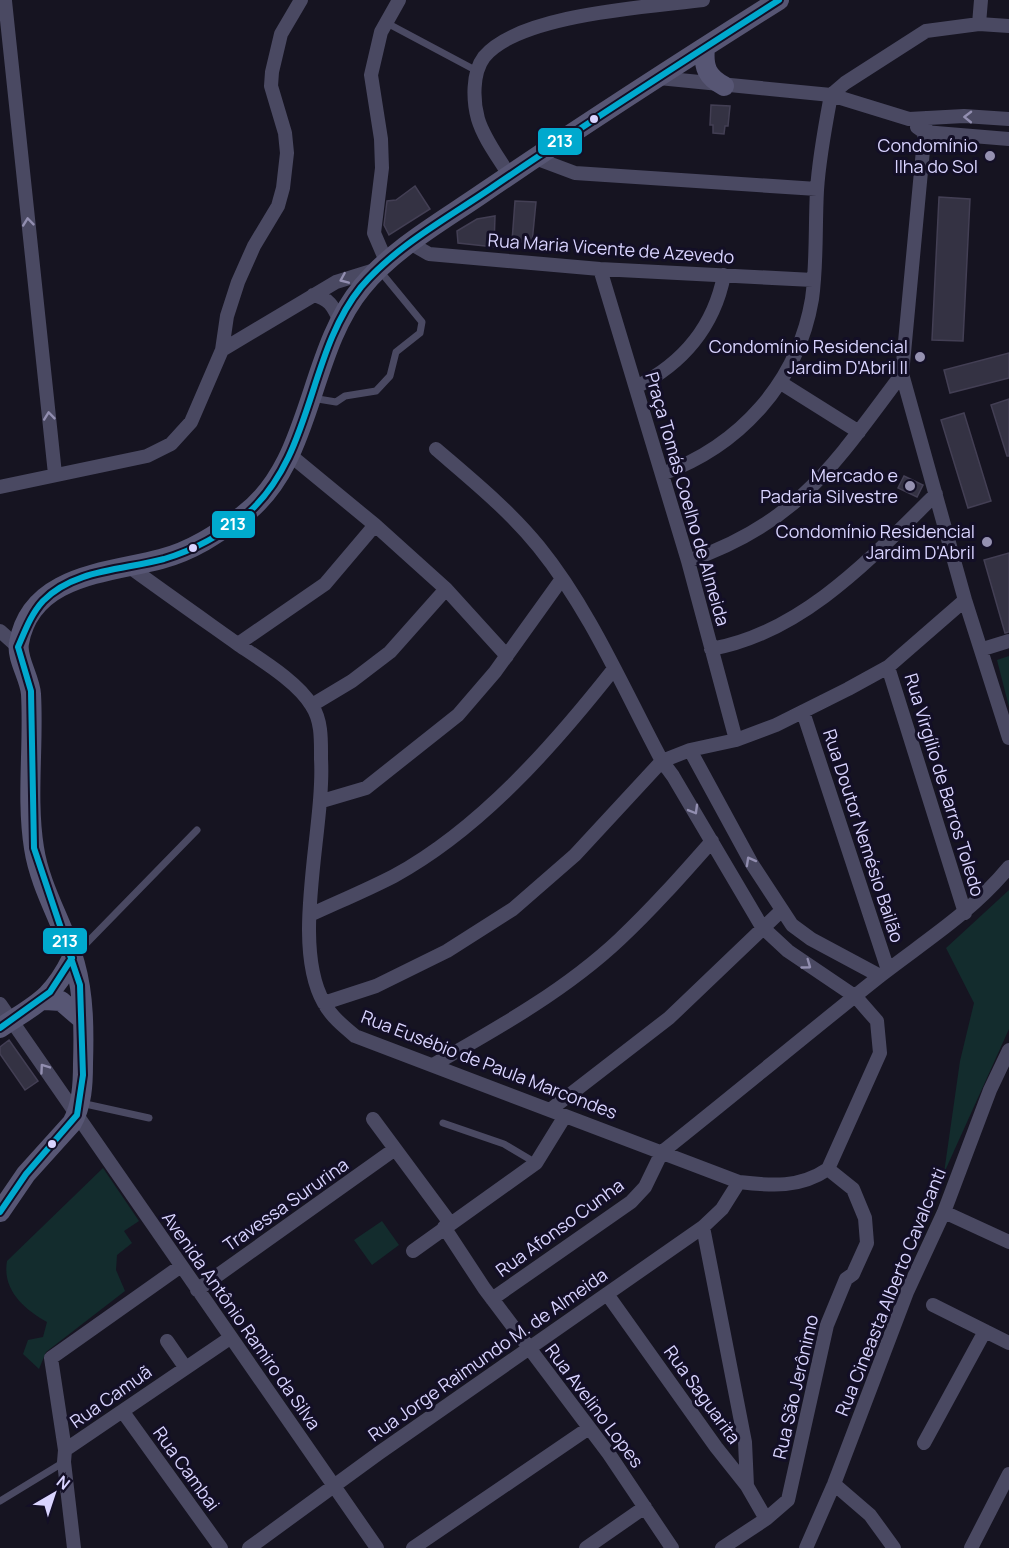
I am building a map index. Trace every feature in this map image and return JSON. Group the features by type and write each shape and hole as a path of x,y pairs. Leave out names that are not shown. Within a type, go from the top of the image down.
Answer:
{"main road":[{"path":"0,1212 26,1174 78,1109 83,1075 83,1020 80,985 34,848 31,691 18,647 25,623 37,607 56,590 88,574 162,559 183,552 219,533 250,511 272,486 290,455 340,321 359,290 382,265 509,175 705,48 771,2"},
{"path":"705,48 704,61 707,72 714,81 724,86"},
{"path":"5,1025 45,1000 56,987 72,957"},
{"path":"45,1000 61,1001 83,1020"}],"street":[{"path":"0,487 139,458 171,444 192,422 222,350 227,316 238,282 254,246 278,206 283,188 285,133 276,105 272,79 274,56 281,34 301,0"},
{"path":"222,350 246,339 313,295 382,265 374,233 382,168 381,139 371,75 375,52 385,22 399,0"},
{"path":"509,175 478,118 477,71 486,55 523,32 550,22 664,3 703,0"},
{"path":"980,24 981,0"},
{"path":"5,1 55,474"},
{"path":"662,474 697,460 738,430 781,383 800,345 812,297 817,189 831,95 845,83 926,31 980,24 1009,26"},
{"path":"659,78 831,95 909,120 924,132 1009,139"},
{"path":"909,120 926,118 1009,119"},
{"path":"926,118 902,374 965,600 983,649 1009,738"},
{"path":"535,158 574,174 817,189"},
{"name":"Rua Maria Vicente de Azevedo","path":"410,243 429,254 600,269 813,280"},
{"name":"Praça Tomás Coelho de Almeida","path":"600,269 688,561 736,740"},
{"path":"636,387 670,366 691,348 714,309 724,275"},
{"path":"313,295 325,297 333,306 340,321"},
{"path":"688,561 737,541 786,510 822,478 902,374"},
{"path":"781,383 859,432"},
{"path":"436,449 492,496 539,548 561,580 582,611 662,761 762,927 788,951 856,997 877,1021 880,1053 828,1169"},
{"path":"290,455 375,525 446,589 507,656"},
{"path":"711,649 726,647 815,604 878,553 936,494"},
{"path":"238,644 325,584 375,525"},
{"name":"Rua Eusébio de Paula Marcondes","path":"127,566 287,680 312,705 320,724 322,801 310,915 310,958 316,985 324,1004 341,1024 355,1036 739,1182 774,1186 796,1184 814,1178 828,1169"},
{"path":"322,801 366,788 421,747 458,715 507,656 561,580"},
{"path":"312,705 352,681 390,651 446,589"},
{"path":"324,1004 376,986 447,951 513,909 574,855 662,761 690,750 736,740 803,712 888,667 965,600"},
{"path":"0,631 18,647"},
{"path":"983,649 1009,641"},
{"name":"Rua Virgílio de Barros Toledo","path":"888,667 965,913"},
{"path":"310,915 394,875 486,810 551,746 613,670"},
{"name":"Rua Doutor Nemésio Bailão","path":"803,712 884,973"},
{"path":"690,750 752,864 781,911 792,924 811,939 884,973"},
{"path":"434,1065 502,1026 575,976 619,940 712,841"},
{"path":"663,1152 884,973 965,913 990,890 1009,867"},
{"path":"550,1110 669,1018 781,911"},
{"name":"Avenida Antônio Ramiro da Silva","path":"0,1004 5,1025 78,1109 230,1338 377,1548"},
{"name":"Rua Cineasta Alberto Cavalcanti","path":"806,1548 834,1484 907,1292 944,1212 990,1090 1009,1050"},
{"path":"413,1251 536,1163 566,1116"},
{"name":"Rua Avelino Lopes","path":"373,1119 423,1184 492,1299 589,1428 672,1548"},
{"name":"Travessa Sururina","path":"198,1290 395,1149"},
{"name":"Rua Afonso Cunha","path":"492,1299 631,1202 645,1187 663,1152"},
{"name":"Rua São Jerônimo","path":"766,1519 788,1500 827,1325 846,1279 853,1274 867,1243 865,1218 853,1190 828,1169"},
{"name":"Rua Jorge Raimundo M. de Almeida","path":"249,1548 333,1486 703,1227 722,1209 739,1182"},
{"path":"944,1212 1009,1242"},
{"path":"703,1227 745,1442 747,1486"},
{"path":"75,1548 50,1366 51,1358 181,1266"},
{"name":"Rua Saguarita","path":"607,1294 716,1447 747,1486 766,1519"},
{"path":"933,1305 1009,1343"},
{"path":"924,1443 985,1331"},
{"name":"Rua Camuã","path":"64,1456 185,1367 230,1338"},
{"path":"167,1341 185,1367"},
{"name":"Rua Cambai","path":"123,1412 220,1548"},
{"path":"413,1548 589,1428"},
{"path":"971,1548 1009,1474"},
{"path":"834,1484 870,1515 894,1548"},
{"path":"586,1548 645,1507"},
{"path":"722,1548 766,1519"}],"lane":[{"path":"385,22 477,71"},
{"path":"310,397 336,402 345,396 376,391 390,376 396,351 420,333 422,322 382,265"},
{"path":"72,957 197,830"},
{"path":"78,1109 149,1118"},
{"path":"443,1123 504,1144 536,1163"},
{"path":"0,1501 64,1456"}],"green space":[{"path":"1009,656 1009,707 997,660"},
{"path":"1009,890 1009,1029 944,1173 960,1061 974,1003 946,948"},
{"path":"103,1168 139,1221 124,1231 132,1243 117,1255 116,1270 125,1291 46,1352 39,1369 23,1354 28,1340 43,1337 47,1322 16,1298 8,1281 7,1261"},
{"path":"382,1221 399,1245 372,1265 354,1240"}],"building":[{"path":"711,105 730,106 728,126 725,126 724,134 713,133 713,125 710,125"},
{"path":"415,186 430,209 389,235 384,225 387,201 396,200"},
{"path":"939,197 970,199 963,341 932,340"},
{"path":"515,201 536,202 532,243 512,241"},
{"path":"495,216 494,247 458,243 457,231 477,219"},
{"path":"1009,353 1009,378 950,393 944,370"},
{"path":"1009,399 1009,456 1007,456 991,405"},
{"path":"964,413 991,501 968,508 941,420"},
{"name":"Mercado e Padaria Silvestre","path":"904,476 923,485 917,497 898,488"},
{"path":"1009,553 1009,632 1005,633 984,560"},
{"path":"9,1040 38,1081 25,1090 0,1054 0,1047"}],"transit line":[{"name":"213","path":"18,647 35,611 55,590 69,582 100,572 149,563 186,551 218,535 247,514 269,490 285,463 298,434 330,342 343,314 361,287 390,259 422,234 779,0"},
{"name":"213","path":"0,1212 26,1174 77,1115 83,1075 80,985 34,848 31,691 18,647"},
{"name":"213","path":"0,1028 50,992 72,958"}],"place":[{"name":"Condomínio Ilha do Sol","path":"990,156"},
{"name":"Condomínio Residencial Jardim D'Abril II","path":"920,357"},
{"name":"Mercado e Padaria Silvestre","path":"910,486"},
{"name":"Condomínio Residencial Jardim D'Abril","path":"987,542"}]}
